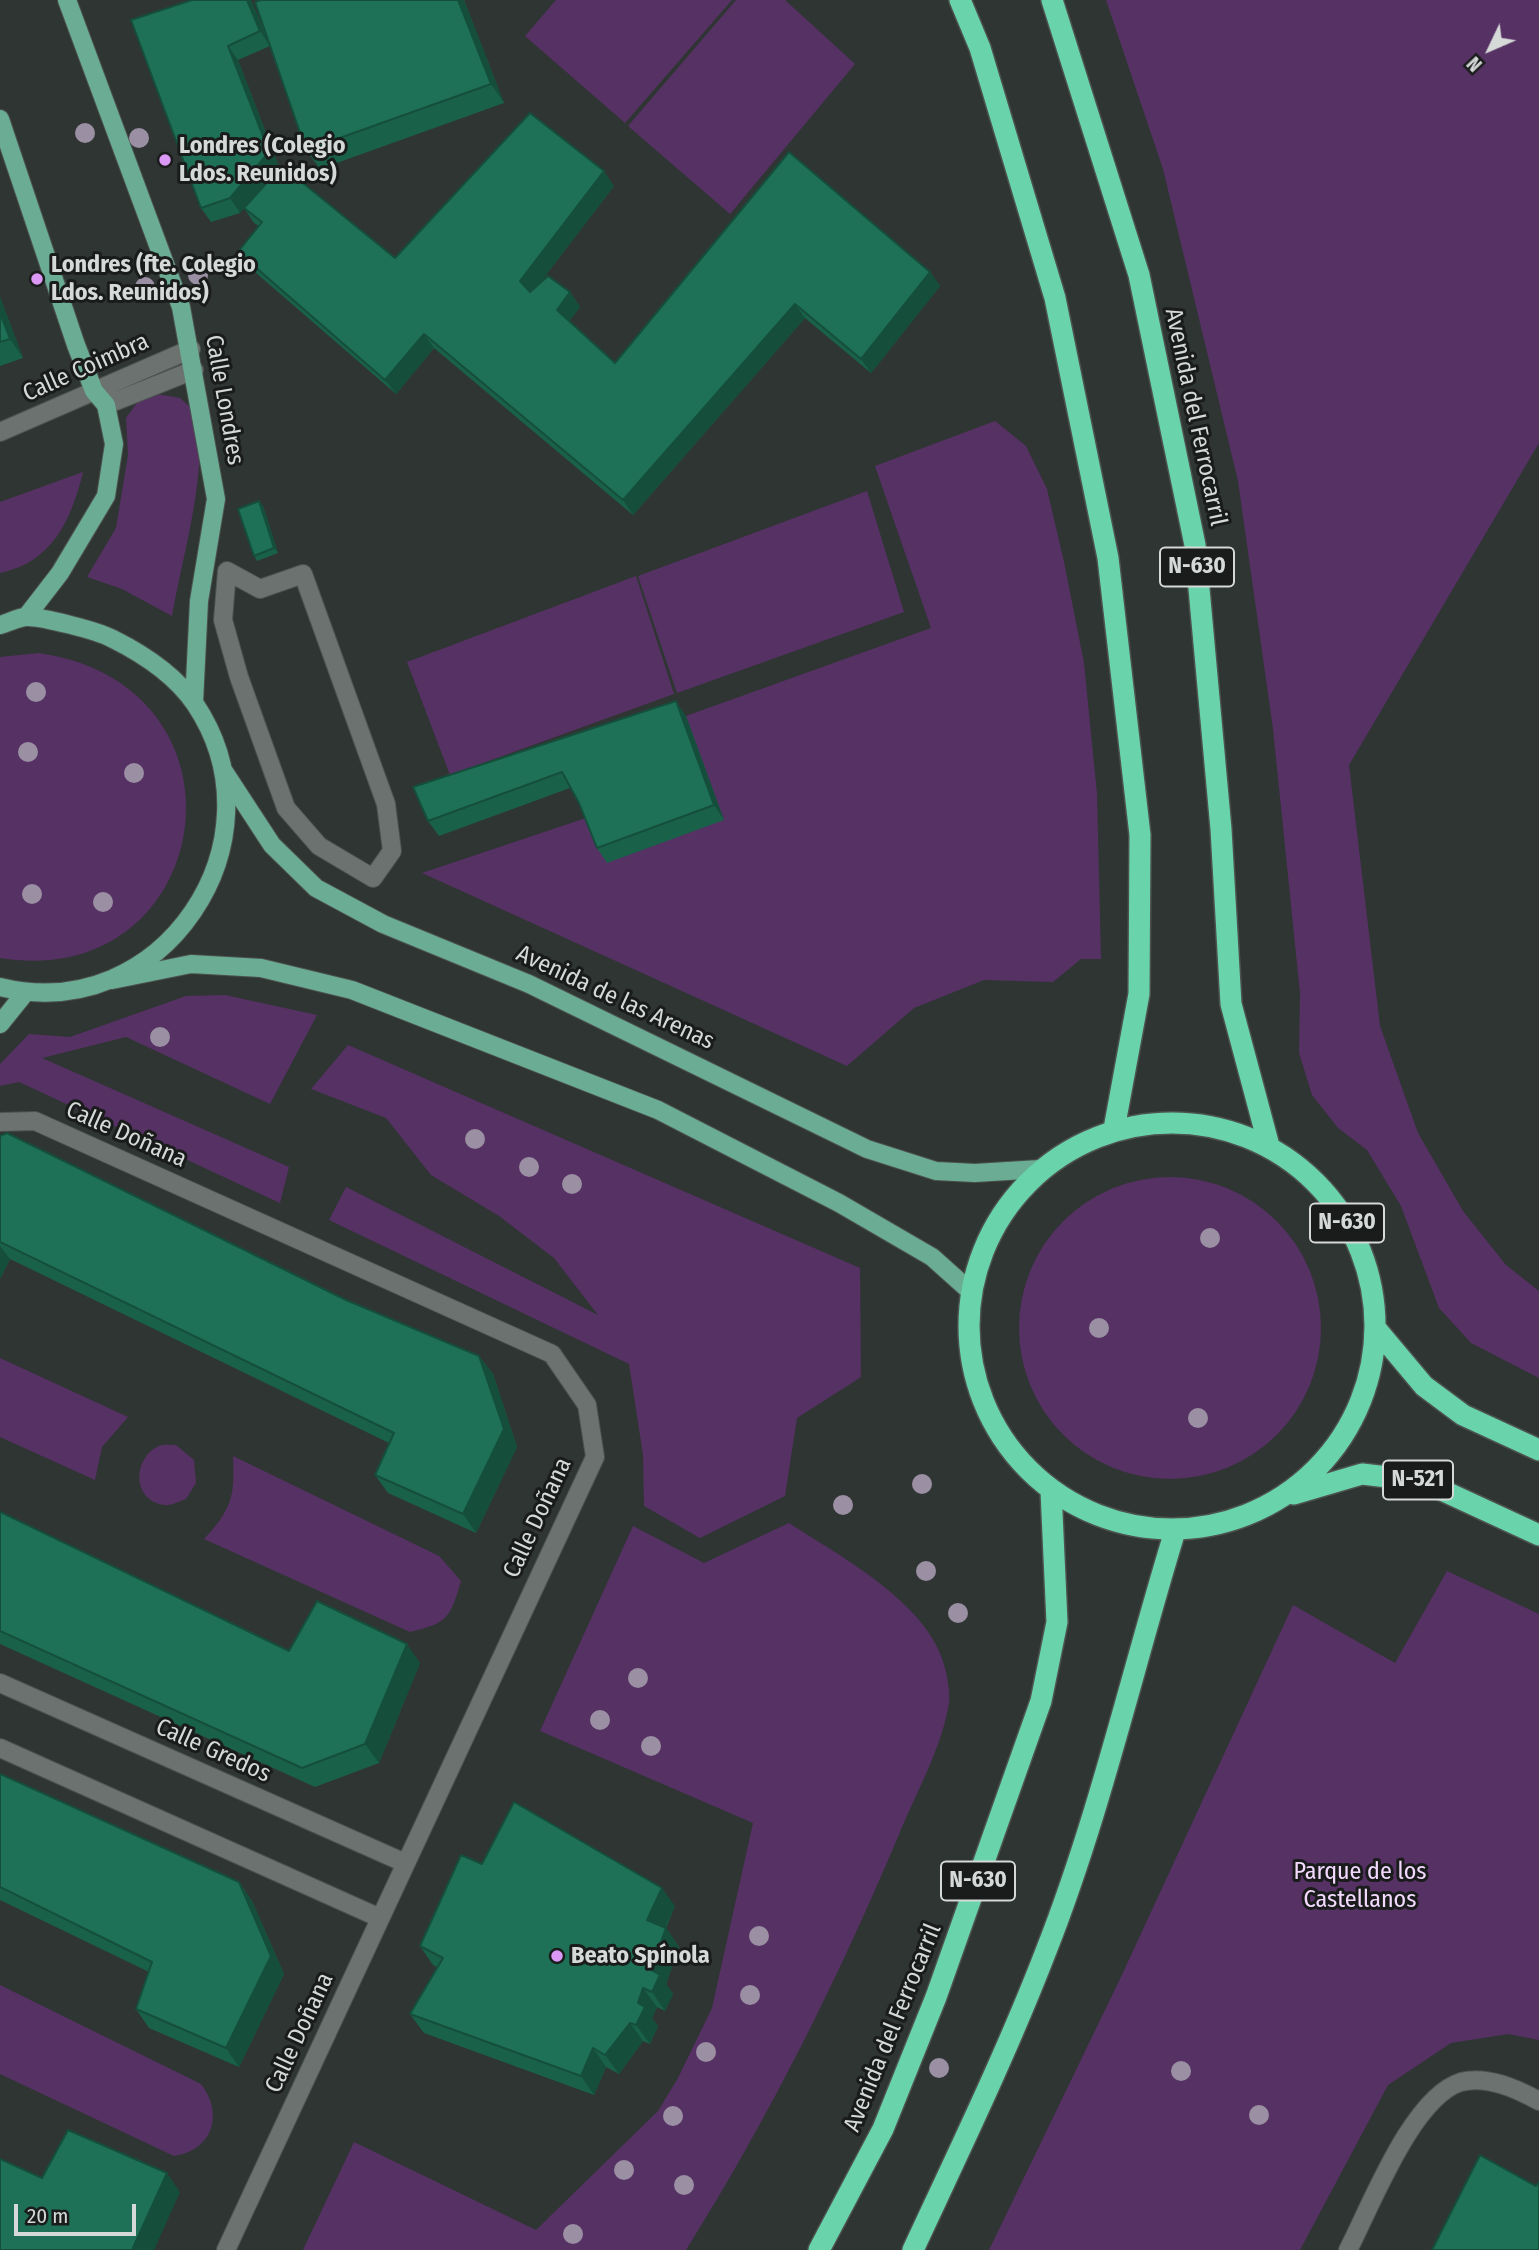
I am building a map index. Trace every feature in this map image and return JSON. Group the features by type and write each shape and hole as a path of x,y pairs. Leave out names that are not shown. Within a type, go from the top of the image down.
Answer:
{"highway":[{"path":"960,0 980,48 1055,298 1108,558 1140,835 1139,994 1114,1129"},
{"name":"Avenida del Ferrocarril","path":"1052,0 1139,275 1195,545 1222,829 1231,1004 1269,1146"},
{"name":"N-630","path":"1167,1121 1180,1122 1219,1127 1269,1146 1312,1177 1345,1217 1368,1272 1377,1330 1365,1394 1335,1451 1288,1495 1235,1521 1175,1531 1110,1521 1051,1491 1011,1452 982,1402 968,1348 970,1291 983,1245 1007,1203 1040,1169 1075,1145 1114,1129 1167,1121"},
{"path":"1377,1330 1424,1386 1463,1415 1539,1450"},
{"name":"N-521","path":"1288,1495 1362,1474 1422,1481 1539,1535"},
{"name":"Avenida del Ferrocarril","path":"819,2250 893,2105 936,1997 1041,1700 1057,1622 1051,1491"},
{"path":"913,2250 1047,1950 1119,1734 1139,1650 1175,1531"}],"main road":[{"name":"Calle Londres","path":"67,0 181,307 191,349 216,499 199,601 194,702"},
{"path":"0,119 94,391 106,405 114,444 106,496 60,573 26,617"},
{"path":"0,625 26,617 100,632 144,654 194,702 208,726 223,770 225,834 206,895 166,946 112,980"},
{"name":"Avenida de las Arenas","path":"223,770 272,845 316,888 383,923 529,984 867,1149 936,1171 975,1173 1040,1169"},
{"path":"0,987 25,993 69,992 191,964 261,968 352,989 658,1110 862,1216 932,1258 970,1291"},
{"path":"0,1024 25,993"}],"street":[{"name":"Calle Coimbra","path":"0,432 191,349"},
{"name":"Calle Coimbra","path":"106,405 194,370"},
{"path":"227,571 260,589 303,574 386,804 392,851 373,878 319,846 286,808 239,677 223,620 227,571"},
{"name":"Calle Doñana","path":"0,1122 35,1121 552,1354 587,1405 595,1457 226,2250"},
{"name":"Calle Gredos","path":"0,1683 405,1863"},
{"path":"0,1748 380,1918"},
{"path":"1348,2250 1405,2142 1432,2101 1446,2090 1462,2082 1483,2081 1539,2101"}],"green space":[{"path":"556,0 732,0 625,123 525,36"},
{"path":"736,0 785,0 855,64 730,214 628,126"},
{"path":"1106,0 1539,0 1539,443 1349,765 1380,1026 1418,1133 1463,1211 1506,1265 1539,1291 1539,1378 1471,1343 1439,1308 1401,1206 1367,1150 1338,1128 1312,1095 1299,1053 1300,993 1273,729 1238,481 1163,169"},
{"path":"157,394 180,398 199,415 196,491 172,616 122,589 87,577 116,528 128,455 126,418 139,400"},
{"path":"995,421 1026,446 1047,489 1084,663 1097,794 1101,959 1081,959 1053,982 984,980 914,1008 847,1066 422,873 589,817 686,716 931,628 875,466"},
{"path":"83,472 72,506 57,536 34,559 0,573 0,502"},
{"path":"867,491 904,612 677,693 638,576"},
{"path":"636,576 674,694 450,775 407,662"},
{"path":"39,653 111,677 158,720 182,773 184,831 166,886 128,930 73,956 0,958 0,657"},
{"path":"225,995 317,1015 270,1104 126,1037 42,1058 289,1167 280,1203 19,1082 0,1086 0,1064 29,1034 70,1037 186,996"},
{"path":"348,1045 860,1268 861,1377 797,1418 785,1496 700,1538 644,1506 643,1455 629,1364 329,1220 346,1187 598,1315 554,1258 499,1216 431,1175 386,1118 311,1089"},
{"path":"1155,1177 1185,1177 1228,1188 1254,1202 1287,1232 1310,1270 1315,1284 1321,1343 1310,1386 1296,1412 1277,1435 1254,1454 1228,1468 1185,1479 1155,1479 1112,1468 1086,1454 1053,1424 1030,1386 1025,1372 1019,1343 1019,1313 1030,1270 1044,1244 1074,1211 1112,1188 1126,1183"},
{"path":"0,1358 128,1417 102,1447 95,1480 0,1437"},
{"path":"161,1445 176,1445 194,1460 196,1483 186,1499 164,1505 153,1502 141,1488 140,1469 150,1452"},
{"path":"233,1456 439,1556 461,1581 446,1617 440,1622 410,1632 204,1539 221,1519 230,1501"},
{"path":"789,1523 882,1585 923,1625 938,1648 946,1672 949,1703 941,1736 928,1769 828,1992 746,2149 686,2250 303,2250 354,2142 536,2230 658,2111 678,2078 712,2008 753,1823 540,1731 633,1526 704,1563"},
{"name":"Parque de los Castellanos","path":"1447,1571 1539,1614 1539,2040 1508,2034 1451,2043 1388,2085 1300,2250 989,2250 1120,1979 1293,1605 1395,1663"},
{"path":"0,1985 201,2084 212,2107 211,2129 206,2138 198,2146 174,2156 0,2074"}],"building":[{"path":"192,0 247,0 260,31 228,46 269,152 230,198 201,208 131,20"},
{"path":"458,0 491,84 306,150 255,2"},
{"path":"530,113 604,171 520,281 530,292 548,276 570,292 557,310 615,363 789,152 930,272 861,359 795,304 623,500 424,334 385,380 238,252 262,222 244,208 282,166 395,258"},
{"path":"0,313 10,339 0,342"},
{"path":"259,501 274,548 254,556 238,509"},
{"path":"676,701 714,805 597,848 579,803 562,772 428,821 413,787"},
{"path":"7,1133 346,1300 479,1356 504,1429 463,1514 375,1475 394,1433 0,1242 0,1136"},
{"path":"0,1512 289,1651 317,1601 407,1644 365,1744 302,1768 0,1631"},
{"path":"0,1774 239,1882 271,1956 226,2048 136,2009 152,1962 0,1887"},
{"name":"Beato Spínola","path":"514,1802 662,1888 647,1920 666,1928 651,1970 660,1975 652,1992 643,1988 638,2003 645,2007 636,2025 630,2023 605,2055 593,2048 581,2076 410,2014 443,1958 420,1946 461,1855 482,1864"},
{"path":"68,2130 167,2173 132,2250 0,2250 0,2159 42,2178"},
{"path":"1480,2155 1536,2186 1539,2182 1539,2250 1432,2250"}],"place":[{"name":"Londres (Colegio Ldos. Reunidos)","path":"165,160"},
{"name":"Londres (fte. Colegio Ldos. Reunidos)","path":"37,279"},
{"name":"Beato Spínola","path":"557,1956"}]}
